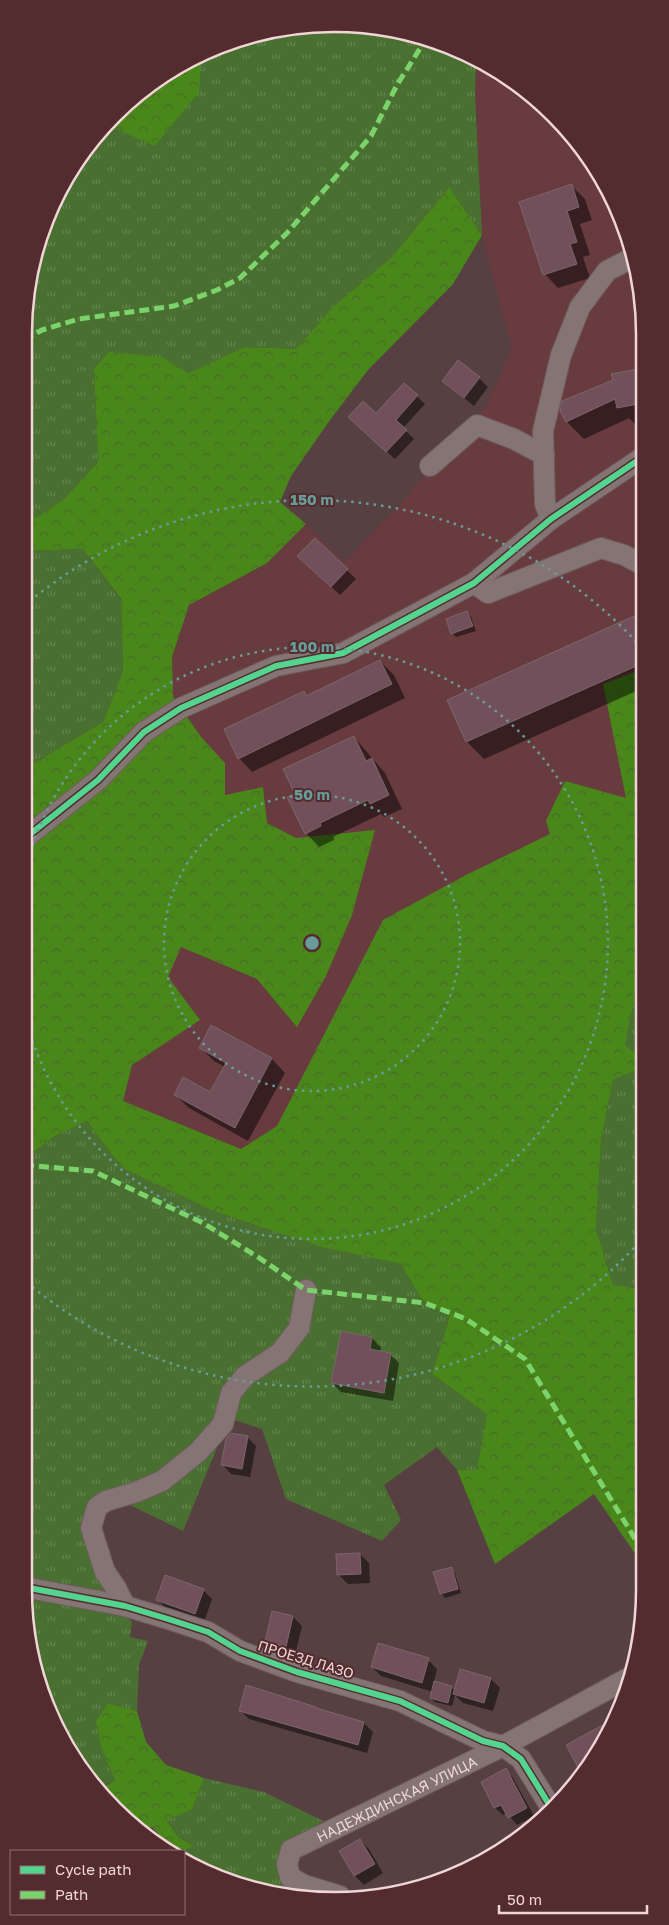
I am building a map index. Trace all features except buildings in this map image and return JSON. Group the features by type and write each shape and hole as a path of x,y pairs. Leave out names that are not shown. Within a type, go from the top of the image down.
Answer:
{"street":[{"path":"551,519 545,504 543,430 560,355 580,307 607,271 627,261"},
{"path":"430,466 477,425 514,439 544,454"},
{"path":"32,833 98,780 144,732 181,708 276,666 343,653 474,583 551,519 636,462"},
{"path":"474,583 488,594 602,548 624,555 636,561"},
{"path":"125,1606 105,1572 91,1528 97,1507 106,1501 136,1492 162,1481 198,1452 222,1424 231,1393 245,1376 280,1353 299,1328 306,1290"},
{"name":"ПРОЕЗД ЛАЗО","path":"32,1589 125,1606 208,1632 240,1651 297,1672 400,1701 483,1741 503,1746 521,1759 548,1804"},
{"name":"НАДЕЖДИНСКАЯ УЛИЦА","path":"327,1892 304,1885 290,1877 287,1864 291,1850 503,1746 622,1681"}],"shaded area":[{"path":"476,68 502,83 534,107 562,135 586,167 614,219 631,276 636,315 636,797 525,846 375,939 282,1158 233,1184 123,1115 107,1085 173,697 172,657 189,605 267,563 306,524 344,562 484,410 512,349 482,235 475,94"}],"green space":[{"path":"334,32 374,35 393,38 432,49 450,55 476,68 475,94 482,235 449,187 392,257 333,307 296,349 245,347 188,373 162,357 94,369 98,462 64,499 36,518 32,517 32,334 38,276 55,219 73,183 107,135 135,107 184,73 219,55 276,38"},
{"path":"201,64 199,92 155,146 114,128 135,107 167,83"},
{"path":"449,187 482,235 453,284 368,370 291,476 280,502 306,524 267,563 189,605 172,657 173,697 201,737 225,763 225,795 263,787 267,823 296,838 375,830 352,915 326,976 297,1027 257,979 181,947 168,977 200,1020 132,1065 123,1101 241,1149 277,1126 383,920 466,875 550,834 546,821 565,781 626,798 603,684 636,672 636,991 625,1045 636,1054 636,1070 613,1080 601,1140 596,1229 613,1285 636,1288 636,1555 594,1494 495,1564 457,1470 477,1469 487,1414 432,1374 450,1316 422,1300 401,1264 321,1247 216,1212 122,1168 87,1121 55,1136 32,1153 32,764 103,722 123,671 121,599 83,549 32,551 32,517 36,518 64,499 98,462 94,369 109,352 162,357 188,373 245,347 296,349 333,307 392,257"},
{"path":"83,549 121,600 123,671 103,722 32,764 32,551"},
{"path":"636,990 636,1054 625,1045"},
{"path":"636,1070 636,1288 613,1285 596,1229 601,1140 613,1080"},
{"path":"87,1121 122,1168 216,1212 321,1247 401,1264 422,1300 450,1316 432,1374 487,1414 477,1469 457,1470 437,1447 384,1485 401,1520 382,1541 286,1499 262,1429 229,1418 183,1531 122,1501 101,1513 97,1527 123,1613 132,1622 130,1637 148,1641 139,1665 137,1711 109,1703 102,1750 115,1780 103,1785 73,1742 55,1706 38,1649 33,1610 32,1153 55,1136"},
{"path":"108,1703 137,1711 146,1742 166,1765 204,1778 192,1809 167,1820 177,1836 194,1846 180,1850 167,1842 153,1828 146,1826 135,1818 107,1790 104,1786 115,1780 102,1750 96,1722"},
{"path":"204,1778 264,1792 323,1821 286,1849 296,1890 256,1882 219,1870 185,1853 185,1850 183,1850 193,1845 177,1836 167,1819 192,1809"}],"marked path":[{"path":"32,336 42,330 79,319 174,306 217,290 240,278 287,233 371,136 397,85 422,46"},
{"path":"32,1166 93,1171 203,1223 306,1290 425,1303 466,1319 525,1359 636,1540"}],"cycle path":[{"path":"32,833 98,780 144,732 181,708 276,666 343,653 474,583 551,519 636,462"},
{"path":"32,1589 125,1606 168,1619 208,1632 240,1651 297,1672 400,1701 483,1741 503,1746 521,1759 548,1804"}]}
